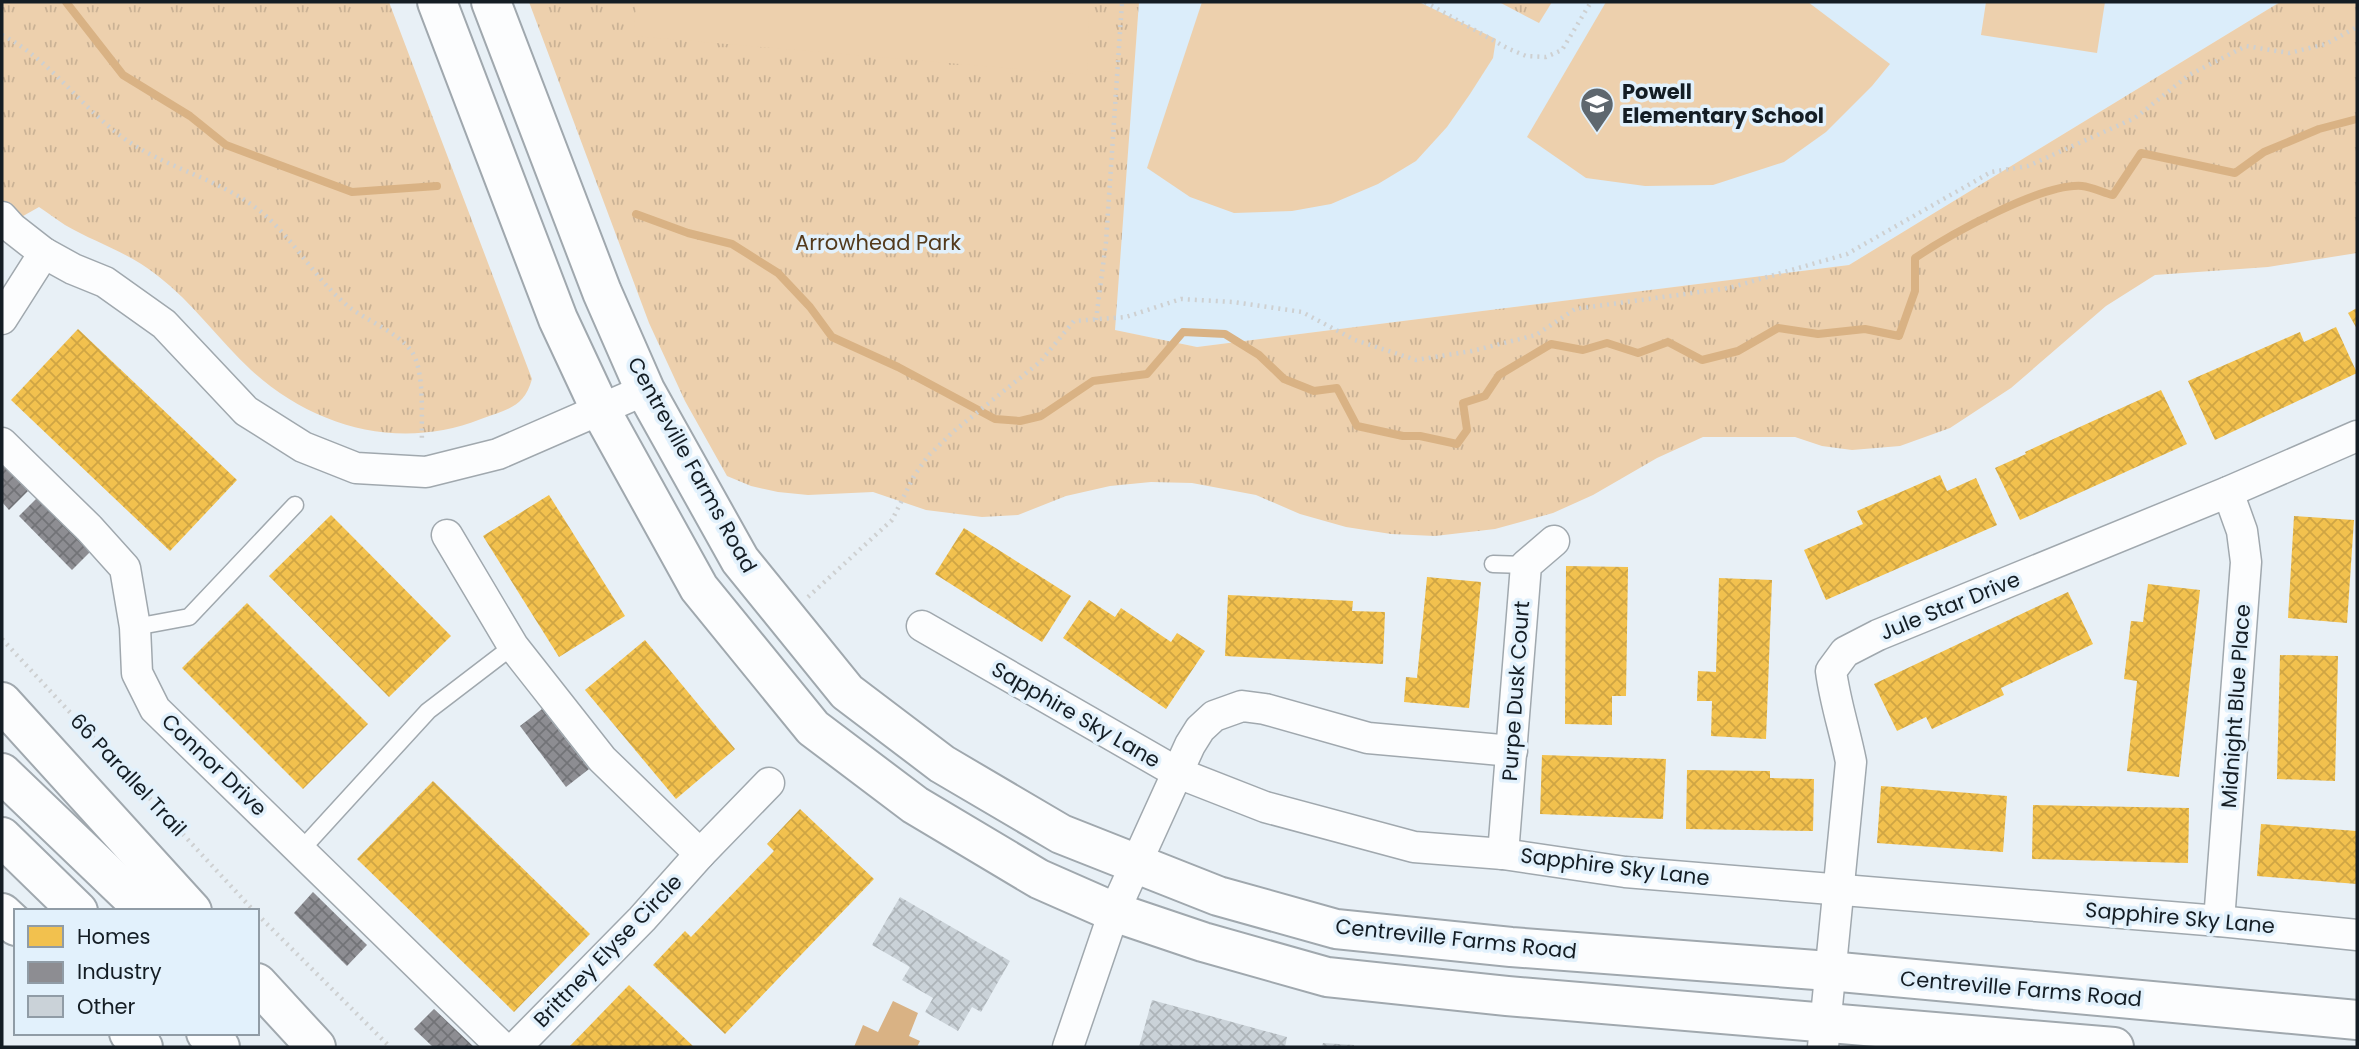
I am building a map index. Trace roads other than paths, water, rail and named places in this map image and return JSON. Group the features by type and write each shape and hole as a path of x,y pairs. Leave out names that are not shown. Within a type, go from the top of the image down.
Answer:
{"main road":[{"path":"436,2 558,319 601,411 699,588 813,728 915,805 1039,878 1114,912 1203,942 1327,977 1824,1035 2114,1047"},
{"name":"Centreville Farms Road","path":"491,2 602,292 645,390 740,560 847,692 942,764 1061,834 1218,896 1336,929 1511,947 1829,971 2357,1020"},
{"path":"2,702 189,909"},
{"path":"2,773 144,909"},
{"path":"2,837 76,909"},
{"path":"259,985 316,1047"},
{"path":"259,1020 288,1047"},
{"path":"130,1035 143,1047"}],"street":[{"path":"2,217 44,253 73,269 106,282 164,324 246,411 303,447 356,468 426,472 498,454 645,390"},
{"path":"2,318 44,253"},
{"name":"Jule Star Drive","path":"1824,1035 1852,762 1844,724 1834,696 1831,671 1845,652 1878,635 2228,492 2357,436"},
{"name":"Connor Drive","path":"2,443 89,528 125,568 135,626 137,674 155,709 502,1047"},
{"name":"Midnight Blue Place","path":"2219,921 2246,562 2242,531 2228,492"},
{"path":"447,535 513,646 602,759 699,854"},
{"path":"1526,565 1554,541"},
{"name":"Purpe Dusk Court","path":"1503,854 1526,565"},
{"name":"Sapphire Sky Lane","path":"922,626 1178,773 1265,807 1414,848 1503,854 1626,872 1840,888 2357,935"},
{"path":"1068,1047 1114,912 1135,864 1200,729 1214,716 1242,706 1265,709 1368,738 1512,751"},
{"name":"Brittney Elyse Circle","path":"516,1047 642,919 699,854 769,783"}],"lane":[{"path":"135,626 189,617 295,505"},
{"path":"1493,564 1526,565"},
{"path":"301,850 428,711 513,646"}],"waterway":[{"path":"66,2 123,75 190,116 226,145 352,192 437,186"},
{"path":"636,214 688,233 732,244 778,273 810,307 832,337 898,367 995,419 1020,421 1041,416 1093,381 1147,374 1183,332 1225,334 1259,355 1284,379 1314,391 1337,388 1357,426 1457,444 1467,430 1463,403 1485,396 1499,375 1551,344 1583,350 1607,343 1638,353 1668,342 1702,360 1738,351 1778,328 1818,334 1865,329 1899,336 1915,291 1915,258 1996,212 2065,187 2082,186 2113,195 2141,153 2235,173 2264,152 2319,129 2357,119"}],"place":[{"name":"Powell Elementary School","path":"1597,134"}],"park label":[{"name":"Arrowhead Park","path":"878,243"}]}
